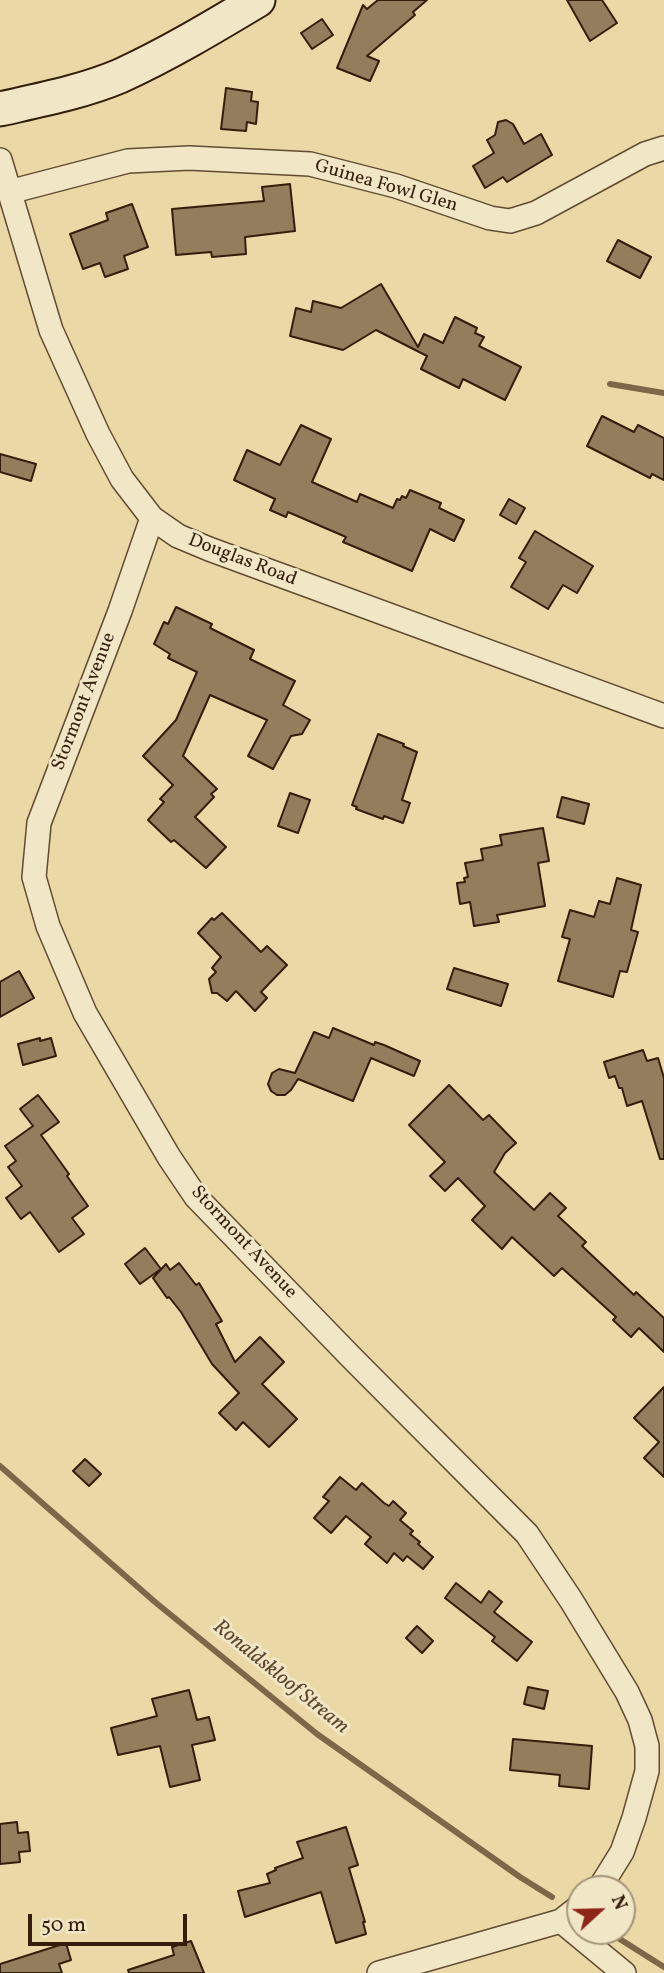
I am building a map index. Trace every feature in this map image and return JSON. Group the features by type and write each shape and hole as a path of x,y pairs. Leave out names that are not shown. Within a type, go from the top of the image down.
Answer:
{"main road":[{"path":"0,109 54,97 118,76 194,39 258,0"}],"street":[{"name":"Guinea Fowl Glen","path":"9,192 128,161 189,158 310,164 396,187 489,218 510,221 537,213 645,153 664,148"},
{"name":"Douglas Road","path":"0,160 51,330 116,468 136,500 152,518 178,536 209,549 664,716"},
{"name":"Stormont Avenue","path":"152,518 120,611 38,823 34,877 48,926 85,1013 169,1157 196,1196 527,1534 572,1600 626,1692 640,1720 647,1746 647,1771 634,1818 622,1852 608,1875"},
{"path":"379,1973 561,1921 566,1917"},
{"path":"561,1921 624,1973"}],"building":[{"path":"378,0 427,0 413,12 415,15 367,56 379,61 370,81 337,68 363,5 367,9"},
{"path":"567,0 602,0 617,23 590,41"},
{"path":"322,19 333,35 312,49 301,33"},
{"path":"226,88 252,92 251,101 258,102 256,124 247,122 246,131 221,129"},
{"path":"506,120 513,124 524,144 541,134 552,155 507,182 503,177 485,188 473,166 494,153 487,140 495,135 498,122"},
{"path":"290,184 295,231 245,237 246,254 212,257 211,252 176,255 172,209 264,201 262,187"},
{"path":"132,204 148,247 124,256 128,269 105,277 100,263 83,269 70,234 108,220 106,213"},
{"path":"618,240 651,257 640,278 607,261"},
{"path":"381,284 418,347 424,334 443,343 455,317 477,328 475,333 484,337 479,346 521,367 505,400 463,379 459,388 421,369 427,356 376,330 343,350 290,336 296,308 311,312 313,301 341,308"},
{"path":"602,416 634,432 638,425 664,438 664,480 652,474 650,478 587,446"},
{"path":"301,425 331,439 312,482 357,502 360,494 393,508 397,499 400,500 402,496 406,498 410,490 441,503 439,508 464,520 454,541 430,529 412,571 343,542 346,537 288,512 286,517 270,510 275,499 234,480 247,450 280,465"},
{"path":"0,454 36,464 31,481 0,472"},
{"path":"509,499 525,508 516,524 500,515"},
{"path":"535,531 593,566 577,593 563,585 548,609 511,587 526,562 519,558"},
{"path":"176,607 212,624 210,628 254,650 250,659 295,681 283,705 310,720 302,734 291,736 273,769 248,756 267,720 210,695 183,756 217,789 211,794 214,797 195,817 226,847 206,868 174,840 171,842 148,820 164,802 160,799 173,785 143,756 176,720 197,672 168,658 170,654 154,644 164,622 168,624"},
{"path":"378,734 417,752 402,800 410,803 403,823 384,816 383,819 352,805"},
{"path":"290,793 310,800 298,833 278,826"},
{"path":"562,797 589,804 584,824 557,817"},
{"path":"543,828 549,861 538,863 545,906 497,915 499,922 474,926 470,902 460,904 457,883 465,882 464,878 468,877 465,863 483,860 481,849 502,845 500,835"},
{"path":"617,878 641,885 631,930 638,932 627,972 620,971 613,997 558,981 570,939 562,937 570,910 594,917 599,901 610,904"},
{"path":"222,913 261,952 267,946 287,965 261,992 267,998 255,1011 236,991 227,1001 217,993 212,993 209,979 216,972 212,968 221,957 198,933 212,918 214,920"},
{"path":"454,968 508,984 501,1006 447,989"},
{"path":"19,971 34,998 0,1017 0,982"},
{"path":"333,1028 374,1045 375,1042 384,1045 420,1061 414,1076 371,1058 353,1101 298,1079 285,1095 277,1095 271,1091 268,1084 272,1073 279,1069 295,1073 314,1032 329,1038"},
{"path":"40,1038 40,1041 51,1038 56,1056 23,1065 18,1044"},
{"path":"643,1050 647,1061 658,1058 664,1078 664,1159 660,1159 642,1101 627,1106 622,1088 619,1088 615,1076 609,1078 604,1062"},
{"path":"449,1085 483,1120 489,1115 516,1143 505,1153 494,1172 534,1210 550,1193 566,1208 558,1216 586,1242 582,1246 634,1295 636,1292 664,1318 664,1352 639,1328 631,1337 613,1320 616,1317 562,1268 554,1276 512,1237 502,1249 472,1220 485,1206 458,1178 445,1191 430,1176 445,1162 409,1125"},
{"path":"38,1095 59,1122 41,1135 88,1206 72,1218 84,1234 59,1252 30,1212 21,1219 6,1198 22,1186 8,1167 16,1161 5,1146 33,1126 20,1109"},
{"path":"145,1248 161,1269 140,1284 125,1264"},
{"path":"179,1263 196,1285 199,1283 222,1321 216,1324 235,1362 260,1337 284,1362 262,1384 297,1419 269,1447 243,1422 236,1430 219,1413 239,1393 212,1364 181,1312 153,1278 166,1264 170,1270"},
{"path":"664,1387 664,1477 644,1458 659,1442 634,1418"},
{"path":"85,1459 101,1474 89,1486 73,1471"},
{"path":"340,1477 356,1490 362,1483 384,1503 389,1506 393,1501 406,1513 400,1520 413,1531 410,1534 420,1542 418,1544 433,1557 423,1569 407,1556 403,1561 394,1553 387,1563 365,1544 371,1537 346,1516 331,1533 314,1518 329,1501 323,1497"},
{"path":"456,1583 481,1603 489,1591 502,1602 494,1612 532,1642 517,1661 492,1641 495,1637 445,1598"},
{"path":"417,1626 433,1641 422,1653 406,1638"},
{"path":"528,1687 548,1691 544,1709 524,1704"},
{"path":"189,1690 197,1720 209,1717 215,1740 192,1745 200,1780 170,1787 160,1746 118,1755 111,1728 157,1716 152,1699"},
{"path":"513,1739 592,1746 589,1789 559,1786 560,1775 510,1770"},
{"path":"17,1822 18,1833 28,1832 30,1851 19,1852 20,1862 0,1864 0,1824"},
{"path":"346,1827 358,1865 349,1868 366,1934 336,1943 321,1892 245,1917 238,1891 270,1883 267,1874 276,1870 275,1868 303,1858 297,1842"},
{"path":"191,1941 204,1973 129,1973 128,1970 174,1955 172,1947"},
{"path":"66,1943 71,1960 59,1964 62,1973 0,1973 0,1964"}],"waterway":[{"path":"610,384 664,393"},
{"name":"Ronaldskloof Stream","path":"0,1466 155,1602 317,1734 552,1897"},
{"name":"Ronaldskloof Stream","path":"629,1945 664,1967"}]}
